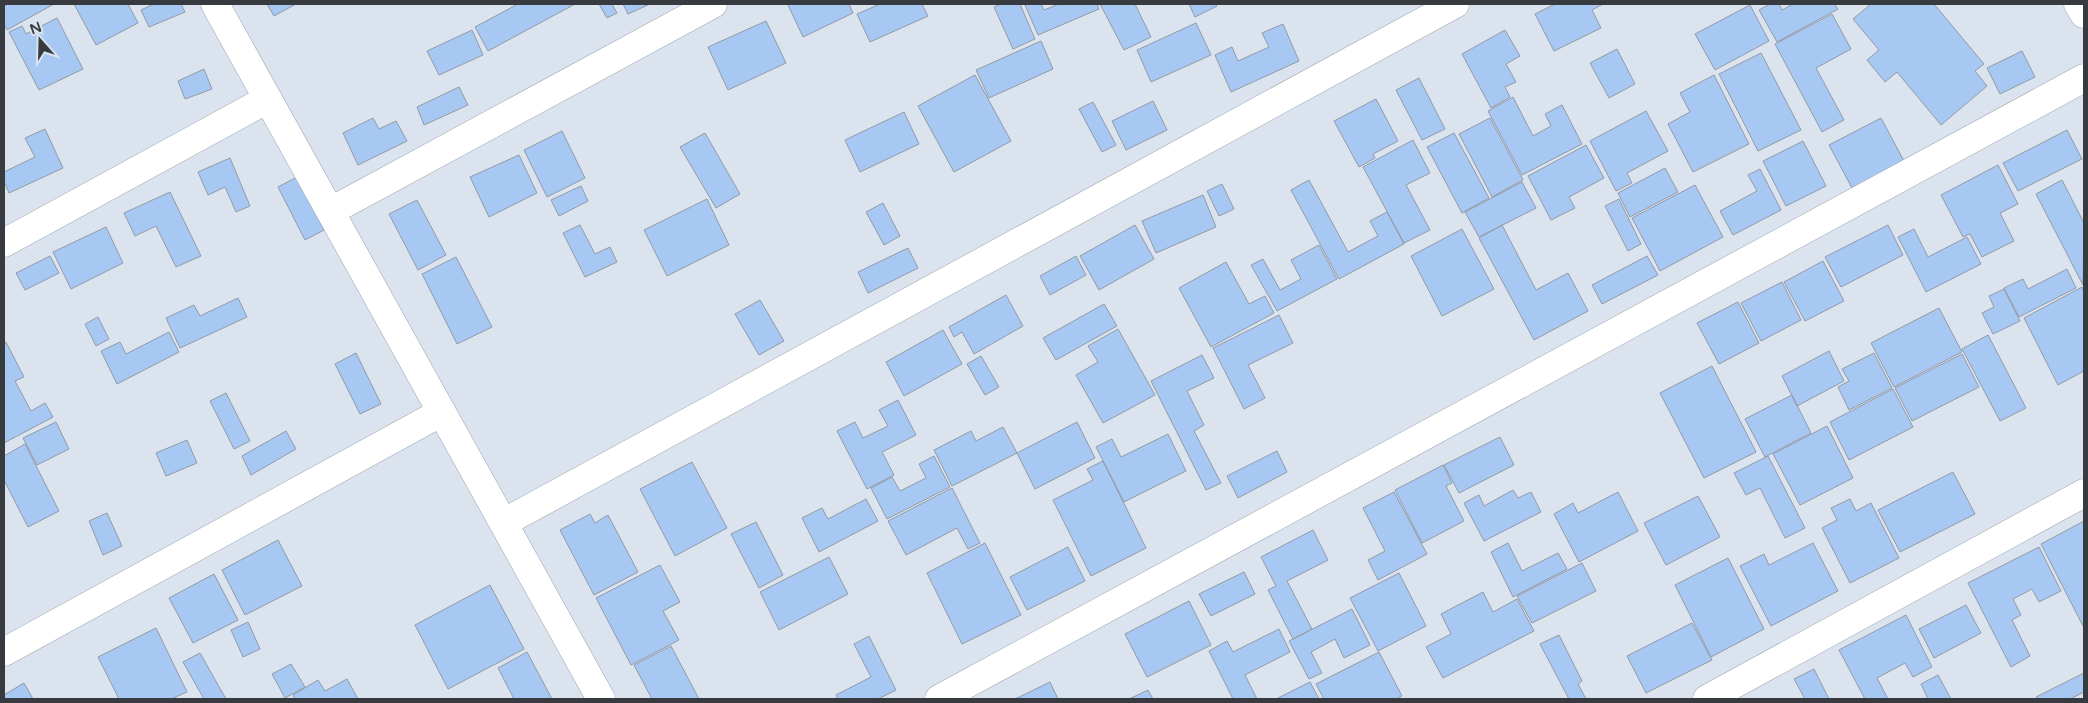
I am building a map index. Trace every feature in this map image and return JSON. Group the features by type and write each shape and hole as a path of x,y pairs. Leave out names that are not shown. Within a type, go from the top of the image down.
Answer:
{"street":[{"path":"215,4 602,699"},
{"path":"331,212 713,4"},
{"path":"503,523 1455,4"},
{"path":"2078,4 2084,14"},
{"path":"939,699 2084,78"},
{"path":"4,243 268,99"},
{"path":"4,652 442,412"},
{"path":"1707,699 2084,493"}],"building":[{"path":"8,4 54,4 7,30 4,24 4,6"},
{"path":"74,4 128,4 138,23 96,45"},
{"path":"154,4 181,4 185,12 149,27 141,10"},
{"path":"267,4 296,4 274,16"},
{"path":"518,4 575,4 488,51 475,27"},
{"path":"599,4 612,4 617,13 607,18"},
{"path":"623,4 650,4 628,14"},
{"path":"849,4 853,13 803,37 788,5"},
{"path":"880,4 922,4 928,16 870,42 857,14"},
{"path":"1001,4 1020,4 1035,39 1013,49 994,7"},
{"path":"1041,4 1044,10 1059,4 1097,4 1099,9 1038,35 1025,5"},
{"path":"1100,4 1135,4 1151,37 1124,50"},
{"path":"1189,4 1215,4 1217,6 1195,17"},
{"path":"1555,4 1603,4 1592,10 1601,28 1554,51 1535,14"},
{"path":"1770,4 1779,4 1782,10 1793,4 1834,4 1838,9 1777,42 1759,10"},
{"path":"1871,4 1934,4 1984,64 1975,71 1987,86 1941,125 1897,72 1885,82 1867,60 1879,50 1853,19"},
{"path":"1750,5 1769,41 1715,70 1695,34"},
{"path":"1832,14 1851,49 1816,68 1844,120 1822,132 1775,44"},
{"path":"57,18 83,69 39,90 9,32 22,26 26,34"},
{"path":"766,21 786,63 728,90 708,47"},
{"path":"1196,23 1211,55 1151,82 1137,50"},
{"path":"1283,24 1299,61 1231,92 1215,55 1232,47 1238,61 1269,47 1262,33"},
{"path":"472,30 483,55 439,75 427,51"},
{"path":"1505,30 1520,56 1506,64 1516,82 1505,87 1510,97 1491,108 1462,54"},
{"path":"1041,41 1053,69 989,98 976,70"},
{"path":"1617,49 1635,84 1609,98 1590,63"},
{"path":"2022,51 2035,77 2000,94 1987,68"},
{"path":"1761,53 1801,130 1758,151 1719,74"},
{"path":"204,69 212,89 185,99 178,81"},
{"path":"975,75 1011,141 954,172 918,106"},
{"path":"1714,75 1749,144 1693,172 1668,124 1690,112 1680,93"},
{"path":"1419,78 1445,129 1422,140 1396,90"},
{"path":"459,87 468,105 424,125 417,107"},
{"path":"1513,97 1533,136 1551,126 1545,114 1562,105 1582,144 1522,175 1488,111"},
{"path":"1376,99 1398,141 1373,154 1375,158 1359,167 1334,121"},
{"path":"1153,101 1167,130 1126,150 1112,121"},
{"path":"1093,102 1116,145 1102,152 1079,109"},
{"path":"1646,111 1668,151 1627,173 1632,183 1616,191 1590,141"},
{"path":"904,112 919,144 860,172 845,140"},
{"path":"373,118 379,129 396,121 407,141 358,165 343,133"},
{"path":"1490,118 1523,180 1492,197 1459,134"},
{"path":"1881,118 1904,161 1852,188 1829,145"},
{"path":"45,129 63,168 9,193 4,181 4,172 35,157 25,138"},
{"path":"2067,130 2082,159 2018,191 2003,163"},
{"path":"562,131 585,178 547,197 524,150"},
{"path":"705,133 740,194 716,208 680,147"},
{"path":"1454,133 1489,198 1462,213 1427,147"},
{"path":"1413,140 1430,173 1406,185 1430,230 1404,243 1363,167"},
{"path":"1803,141 1826,186 1786,206 1763,161"},
{"path":"1586,145 1604,178 1569,197 1575,208 1551,220 1528,176"},
{"path":"519,155 537,193 489,217 470,177"},
{"path":"230,158 250,206 236,212 225,187 208,195 198,172"},
{"path":"1998,165 2018,204 2000,213 2014,241 1982,257 1970,234 1963,237 1941,195"},
{"path":"1665,168 1678,192 1630,217 1618,193"},
{"path":"1760,169 1781,210 1733,235 1720,211 1757,191 1748,175"},
{"path":"297,177 324,230 305,240 278,187"},
{"path":"1309,180 1348,252 1378,236 1370,221 1387,212 1404,244 1339,279 1291,190"},
{"path":"2062,180 2084,223 2083,285 2036,194"},
{"path":"1522,182 1536,208 1479,237 1465,212"},
{"path":"1222,184 1234,209 1219,216 1207,191"},
{"path":"1695,185 1723,237 1660,271 1632,218"},
{"path":"581,186 588,201 559,216 551,200"},
{"path":"170,192 201,256 176,267 156,226 135,236 124,213"},
{"path":"1203,195 1216,227 1156,253 1142,221"},
{"path":"707,199 729,245 667,276 644,230"},
{"path":"1619,199 1641,244 1628,251 1605,206"},
{"path":"417,200 446,255 418,270 389,214"},
{"path":"883,203 900,236 884,245 866,212"},
{"path":"580,225 595,254 610,247 617,262 585,277 563,233"},
{"path":"1135,225 1154,259 1099,290 1080,256"},
{"path":"1502,225 1536,290 1568,273 1588,311 1534,340 1479,238"},
{"path":"1888,225 1903,255 1841,287 1825,257"},
{"path":"106,227 123,263 71,289 53,252"},
{"path":"1462,229 1494,289 1442,316 1411,256"},
{"path":"1914,229 1928,257 1967,237 1981,264 1926,292 1898,237"},
{"path":"1319,245 1337,279 1277,311 1251,265 1263,259 1280,290 1301,279 1291,260"},
{"path":"908,248 918,268 868,293 858,272"},
{"path":"50,256 59,273 25,290 16,273"},
{"path":"1076,256 1086,275 1050,295 1040,276"},
{"path":"1647,256 1658,275 1602,304 1592,285"},
{"path":"456,257 492,327 457,344 422,274"},
{"path":"1823,261 1844,301 1805,321 1784,282"},
{"path":"1226,262 1249,304 1265,296 1274,313 1211,347 1179,288"},
{"path":"2067,269 2076,288 2019,317 2004,288 2023,279 2028,289"},
{"path":"1782,282 1801,320 1761,341 1741,303"},
{"path":"2082,287 2084,292 2084,371 2058,385 2024,318"},
{"path":"2004,289 2020,321 1993,334 1982,313 1994,307 1989,296"},
{"path":"1006,295 1023,326 974,354 962,332 954,337 949,327"},
{"path":"238,298 247,317 180,348 166,318 194,305 200,316"},
{"path":"760,300 784,341 759,355 735,314"},
{"path":"1738,302 1759,343 1719,364 1697,323"},
{"path":"1104,304 1117,326 1056,360 1043,338"},
{"path":"1939,308 1962,352 1894,387 1871,343"},
{"path":"1279,315 1293,343 1248,365 1265,398 1244,409 1213,348"},
{"path":"98,317 109,339 96,346 85,324"},
{"path":"1118,329 1155,395 1103,423 1076,375 1098,362 1088,346"},
{"path":"943,330 962,364 904,396 886,362"},
{"path":"169,332 179,352 117,384 101,351 120,342 126,354"},
{"path":"1988,335 2026,408 2000,421 1962,349"},
{"path":"6,342 24,377 15,381 31,411 45,403 53,417 4,443 4,343"},
{"path":"1829,351 1844,381 1797,406 1782,376"},
{"path":"356,353 381,404 360,414 335,364"},
{"path":"1874,353 1892,388 1849,410 1838,387 1849,381 1842,369"},
{"path":"1962,354 1979,387 1912,421 1895,388"},
{"path":"1202,355 1214,378 1187,391 1204,425 1194,431 1221,483 1206,490 1151,381"},
{"path":"981,356 999,387 985,395 967,364"},
{"path":"1712,366 1756,452 1704,478 1660,393"},
{"path":"1893,389 1913,427 1849,460 1830,422"},
{"path":"226,393 250,441 234,449 210,401"},
{"path":"1792,395 1811,433 1765,457 1745,419"},
{"path":"898,400 916,435 882,452 894,475 867,489 837,431 855,422 863,438 888,426 879,410"},
{"path":"56,422 69,449 37,465 23,438"},
{"path":"1077,422 1095,458 1035,489 1017,453"},
{"path":"1827,426 1853,478 1800,505 1773,454"},
{"path":"1003,427 1017,453 952,486 934,450 971,431 976,441"},
{"path":"286,431 296,449 251,475 242,456"},
{"path":"1168,434 1186,471 1124,502 1096,447 1112,439 1121,457"},
{"path":"1500,437 1514,465 1459,493 1444,465"},
{"path":"187,440 197,463 166,476 156,453"},
{"path":"25,444 59,511 28,527 4,480 4,456"},
{"path":"1277,451 1287,472 1238,498 1227,476"},
{"path":"934,456 950,487 887,519 871,488 892,477 900,491 926,478 919,464"},
{"path":"1768,456 1805,528 1785,538 1760,488 1746,495 1734,473"},
{"path":"1103,461 1146,548 1091,576 1053,500 1093,480 1087,469"},
{"path":"692,462 727,528 675,556 640,489"},
{"path":"1443,465 1452,483 1446,486 1464,521 1422,543 1395,490"},
{"path":"1953,472 1975,514 1900,552 1878,510"},
{"path":"952,488 980,543 968,549 957,528 906,555 888,521"},
{"path":"1513,490 1518,498 1531,492 1541,512 1484,541 1464,503 1479,495 1484,506"},
{"path":"1394,492 1427,554 1378,580 1368,560 1385,551 1363,508"},
{"path":"1618,492 1638,531 1579,562 1554,514 1573,503 1578,513"},
{"path":"1698,496 1720,537 1666,565 1644,523"},
{"path":"866,499 878,521 819,552 802,518 822,508 828,519"},
{"path":"1850,499 1856,511 1871,503 1899,558 1850,583 1822,528 1837,520 1831,508"},
{"path":"107,513 122,546 103,555 89,521"},
{"path":"590,514 595,523 608,515 638,572 594,595 560,530"},
{"path":"2084,521 2084,625 2083,626 2041,544"},
{"path":"756,522 783,575 759,588 731,534"},
{"path":"1313,530 1328,560 1287,581 1312,629 1293,639 1268,590 1276,586 1261,557"},
{"path":"278,540 302,586 245,615 222,570"},
{"path":"985,543 1021,615 962,644 927,573"},
{"path":"1508,543 1522,571 1558,553 1567,569 1513,597 1491,552"},
{"path":"1813,543 1838,591 1771,626 1740,566 1764,554 1769,565"},
{"path":"1068,547 1085,581 1027,610 1010,577"},
{"path":"2039,547 2061,591 2039,602 2032,589 2013,599 2021,615 2012,620 2030,656 2011,667 1968,583"},
{"path":"829,557 848,594 779,630 760,592"},
{"path":"1728,558 1764,629 1711,657 1675,585"},
{"path":"1582,563 1596,591 1532,623 1517,596"},
{"path":"660,565 680,602 663,611 679,640 631,665 596,598"},
{"path":"1244,572 1255,594 1211,616 1199,594"},
{"path":"1399,573 1426,626 1378,651 1350,598"},
{"path":"214,574 238,620 193,643 169,598"},
{"path":"490,585 524,649 448,689 415,625"},
{"path":"1483,592 1493,612 1517,599 1534,631 1443,678 1426,647 1451,634 1441,614"},
{"path":"1189,601 1211,645 1147,677 1125,634"},
{"path":"1966,605 1981,633 1934,658 1919,629"},
{"path":"1352,609 1370,645 1344,658 1335,639 1311,652 1322,673 1309,679 1289,641"},
{"path":"1906,615 1932,667 1913,677 1905,663 1877,678 1888,699 1865,699 1839,650"},
{"path":"248,622 260,649 243,657 231,630"},
{"path":"1692,623 1712,660 1646,693 1627,656"},
{"path":"156,628 187,692 171,699 119,699 98,657"},
{"path":"1279,629 1290,652 1245,675 1257,699 1233,699 1209,651 1227,641 1233,652"},
{"path":"1559,635 1582,681 1578,684 1586,699 1569,699 1540,644"},
{"path":"869,636 896,690 878,699 838,699 836,695 871,677 854,644"},
{"path":"671,646 699,699 652,699 634,665"},
{"path":"527,652 552,699 514,699 498,668"},
{"path":"1379,652 1402,696 1396,699 1324,699 1316,684"},
{"path":"200,653 226,699 204,699 183,662"},
{"path":"291,664 305,687 285,698 272,674"},
{"path":"1814,669 1829,699 1805,699 1794,679"},
{"path":"2084,673 2084,692 2070,699 2038,699 2036,697"},
{"path":"1938,675 1951,699 1928,699 1921,684"},
{"path":"347,679 358,699 295,699 293,695 318,680 325,691"},
{"path":"1050,682 1058,699 1015,699"},
{"path":"1310,682 1319,699 1276,699"},
{"path":"24,683 33,699 4,699 4,695"},
{"path":"1148,690 1153,699 1129,699"}]}
